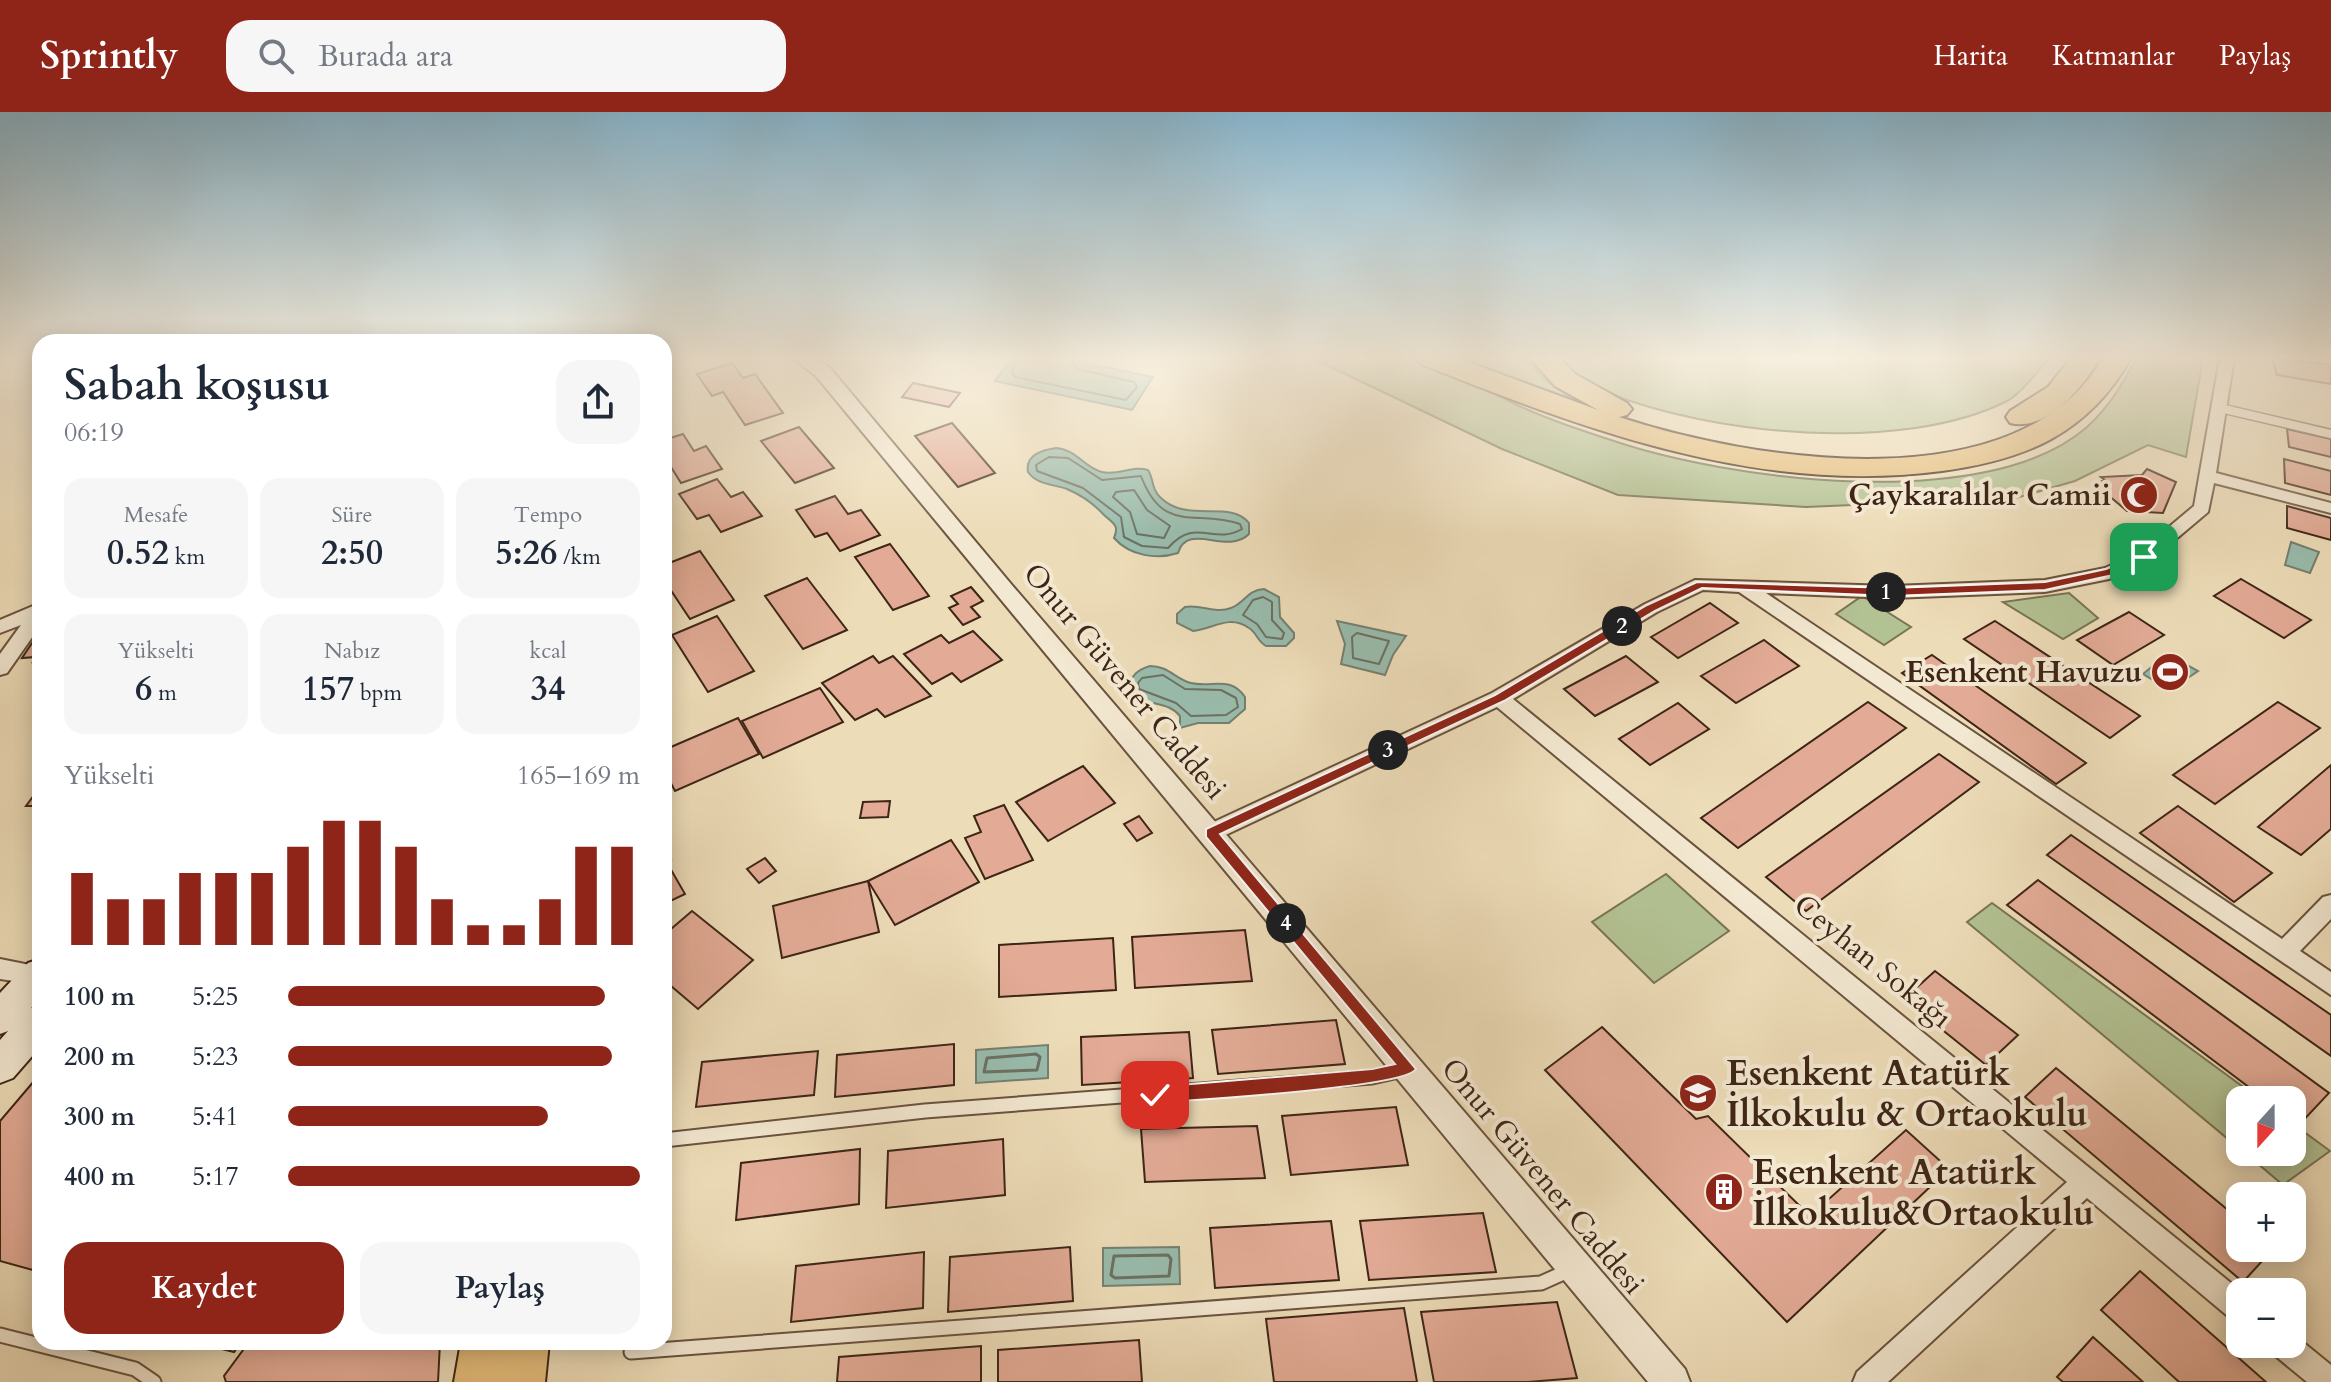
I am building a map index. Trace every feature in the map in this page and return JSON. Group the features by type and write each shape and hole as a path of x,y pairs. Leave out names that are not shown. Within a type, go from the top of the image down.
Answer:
{"highway":[{"path":"1585,417 1644,437 1774,463 1864,468 1944,462 2013,447 2042,434 2067,417"},
{"path":"1642,417 1756,444 1868,450 1949,441 1992,430 2020,417"}],"main road":[{"path":"0,1018 32,983"},
{"path":"0,1066 32,1030"},
{"path":"477,1382 482,1350"},
{"path":"522,1382 526,1350"}],"street":[{"name":"Onur Güvener Caddesi","path":"860,417 1672,1382"},
{"path":"1210,833 1499,698 1651,608 1701,584 1892,592 2045,586 2109,573 2144,557 2202,508 2218,417"},
{"path":"2208,476 2331,508"},
{"path":"1741,584 2331,985"},
{"path":"0,627 32,614"},
{"path":"0,668 32,622"},
{"name":"Ceyhan Sokağı","path":"1499,698 2226,1296"},
{"path":"2284,952 2331,904"},
{"path":"0,969 32,974"},
{"path":"1867,1382 2087,1181"},
{"path":"2300,1358 2329,1382"}],"lane":[{"path":"2260,417 2331,434"},
{"path":"672,1139 925,1111 1372,1077 1409,1069"},
{"path":"672,1349 1057,1317 1541,1283 1576,1268"},
{"path":"0,1335 32,1343"},
{"path":"60,1350 135,1369 152,1382"},
{"path":"631,1352 655,1350"}],"green space":[{"path":"1436,417 1545,417 1661,455 1787,477 1855,482 1923,480 1987,472 2043,454 2087,427 2097,417 2193,417 2186,457 2148,445 2075,481 2016,498 1806,507 1618,495 1502,449"},
{"path":"1691,417 1966,417 1915,428 1862,433 1752,428"},
{"path":"2069,593 2098,618 2063,639 2003,602"},
{"path":"1862,596 1911,627 1884,645 1836,614"},
{"path":"1666,874 1729,931 1654,983 1592,922"},
{"path":"1992,903 2242,1086 2226,1086 2226,1137 1967,922"},
{"path":"2306,1133 2330,1151 2287,1182 2279,1182 2261,1166 2306,1166"}],"water":[{"path":"1056,448 1070,452 1102,472 1148,470 1158,495 1172,506 1241,516 1249,523 1249,534 1230,542 1190,540 1183,544 1178,553 1170,555 1136,553 1114,538 1114,524 1091,503 1067,489 1041,482 1028,472 1032,457"},
{"path":"2291,542 2319,552 2310,573 2285,565"},
{"path":"1264,589 1279,597 1280,617 1294,633 1294,638 1286,646 1266,646 1252,630 1235,622 1193,631 1177,623 1177,614 1185,607 1225,610"},
{"path":"1337,621 1406,636 1393,655 1385,675 1341,664 1345,644"},
{"name":"Esenkent Havuzu","path":"2167,654 2198,671 2170,690 2143,674"},
{"path":"1150,666 1162,668 1191,683 1233,686 1245,697 1245,709 1229,723 1198,723 1180,728 1180,716 1175,711 1133,694 1131,684 1134,676"},
{"path":"1048,1045 1048,1078 976,1083 976,1050"},
{"path":"1179,1247 1180,1284 1103,1286 1103,1248"}],"building":[{"path":"740,417 769,417 745,425"},
{"path":"952,423 995,473 958,487 915,436"},
{"path":"799,427 834,468 795,483 761,441"},
{"path":"2287,429 2331,439 2331,457 2289,447"},
{"path":"683,434 694,451 706,446 722,469 681,483 672,469 672,437"},
{"path":"2284,459 2331,471 2331,495 2285,483"},
{"name":"Çaykaralılar Camii","path":"2147,469 2176,482 2163,513 2127,511 2095,484 2105,480 2101,477 2142,475"},
{"path":"717,479 731,497 743,492 762,516 721,532 709,515 697,519 679,494"},
{"path":"835,496 848,514 861,510 880,535 840,551 827,533 815,537 796,510"},
{"path":"2287,506 2331,518 2331,540 2287,528"},
{"path":"890,544 929,596 893,610 855,557"},
{"path":"700,551 734,600 690,619 672,592 672,562"},
{"path":"807,578 847,630 803,649 765,596"},
{"path":"2241,579 2311,620 2284,638 2214,596"},
{"path":"971,587 983,601 971,607 980,617 963,625 949,608 958,604 951,596"},
{"path":"1710,603 1738,623 1678,658 1651,637"},
{"path":"2129,612 2164,635 2113,665 2077,640"},
{"path":"717,616 754,671 708,692 672,635"},
{"path":"1995,621 2140,716 2110,738 1964,639"},
{"path":"973,631 1002,660 961,682 952,673 932,684 904,654 941,635 949,643"},
{"path":"1764,640 1799,666 1736,703 1701,676"},
{"path":"32,643 32,657 22,658"},
{"path":"1932,655 2086,763 2056,784 1902,673"},
{"path":"873,656 879,663 893,656 931,696 885,717 877,709 855,720 822,683"},
{"path":"1626,656 1658,682 1595,716 1564,689"},
{"path":"820,688 843,722 763,758 742,721"},
{"path":"1868,702 1906,728 1738,848 1701,818"},
{"path":"2278,702 2320,728 2215,804 2173,775"},
{"path":"1678,703 1709,729 1650,765 1619,739"},
{"path":"738,718 759,754 675,791 672,785 672,747"},
{"path":"1939,754 1979,782 1806,911 1766,877"},
{"path":"2331,765 2331,829 2301,855 2258,827"},
{"path":"1083,766 1115,803 1048,841 1016,802"},
{"path":"890,801 888,817 860,818 863,802"},
{"path":"1004,805 1033,860 985,879 965,838 981,832 974,816"},
{"path":"2178,806 2272,873 2234,902 2140,833"},
{"path":"1139,816 1152,833 1137,841 1124,824"},
{"path":"2071,835 2331,1015 2331,1056 2047,855"},
{"path":"951,840 979,882 895,925 868,881"},
{"path":"765,858 776,871 759,883 747,869"},
{"path":"672,871 685,894 672,900"},
{"path":"2038,880 2329,1093 2306,1118 2306,1086 2247,1086 2007,905"},
{"path":"868,881 879,932 782,958 773,906"},
{"path":"692,911 753,960 698,1009 672,987 672,928"},
{"path":"1245,930 1252,981 1135,988 1132,937"},
{"path":"1113,938 1116,990 999,997 999,945"},
{"path":"1935,971 2018,1035 1986,1065 1904,999"},
{"path":"1336,1020 1345,1064 1218,1074 1212,1030"},
{"name":"Esenkent Atatürk İlkokulu&Ortaokulu","path":"1602,1027 1696,1119 1708,1116 1810,1216 1906,1130 1949,1169 1787,1322 1545,1070"},
{"path":"1189,1032 1193,1078 1082,1085 1081,1037"},
{"path":"954,1044 954,1085 835,1097 837,1055"},
{"path":"818,1051 814,1095 696,1107 702,1062"},
{"path":"2056,1068 2226,1208 2226,1262 2261,1262 2247,1278 2238,1278 2025,1097"},
{"path":"32,1083 32,1270 0,1261 0,1121"},
{"path":"1396,1107 1408,1165 1291,1175 1282,1116"},
{"path":"1257,1126 1265,1178 1145,1182 1141,1129"},
{"path":"1003,1139 1005,1195 886,1208 888,1151"},
{"path":"860,1149 859,1204 736,1220 741,1163"},
{"path":"1483,1213 1496,1272 1369,1280 1360,1221"},
{"path":"1331,1221 1339,1280 1215,1288 1210,1228"},
{"path":"1070,1247 1073,1301 948,1312 950,1257"},
{"path":"924,1252 923,1308 791,1322 796,1266"},
{"path":"2140,1271 2226,1347 2226,1358 2239,1358 2266,1382 2179,1382 2101,1310"},
{"path":"1557,1302 1577,1378 1528,1382 1434,1382 1421,1312"},
{"path":"1404,1308 1417,1382 1274,1382 1266,1319"},
{"path":"2093,1337 2143,1382 2063,1382 2057,1377"},
{"path":"1139,1340 1142,1382 998,1382 998,1350"},
{"path":"981,1346 981,1382 837,1382 839,1357"},
{"path":"243,1350 440,1350 438,1382 226,1382 224,1376"}],"place":[{"name":"Çaykaralılar Camii","path":"2139,495"},
{"name":"Esenkent Havuzu","path":"2170,672"},
{"name":"Esenkent Atatürk İlkokulu & Ortaokulu","path":"1698,1093"},
{"name":"Esenkent Atatürk İlkokulu&Ortaokulu","path":"1724,1192"}],"route":[{"path":"1155,1095 1372,1077 1409,1069 1210,833 1499,698 1651,608 1701,584 1892,592 2045,586 2109,573 2144,557"}]}
